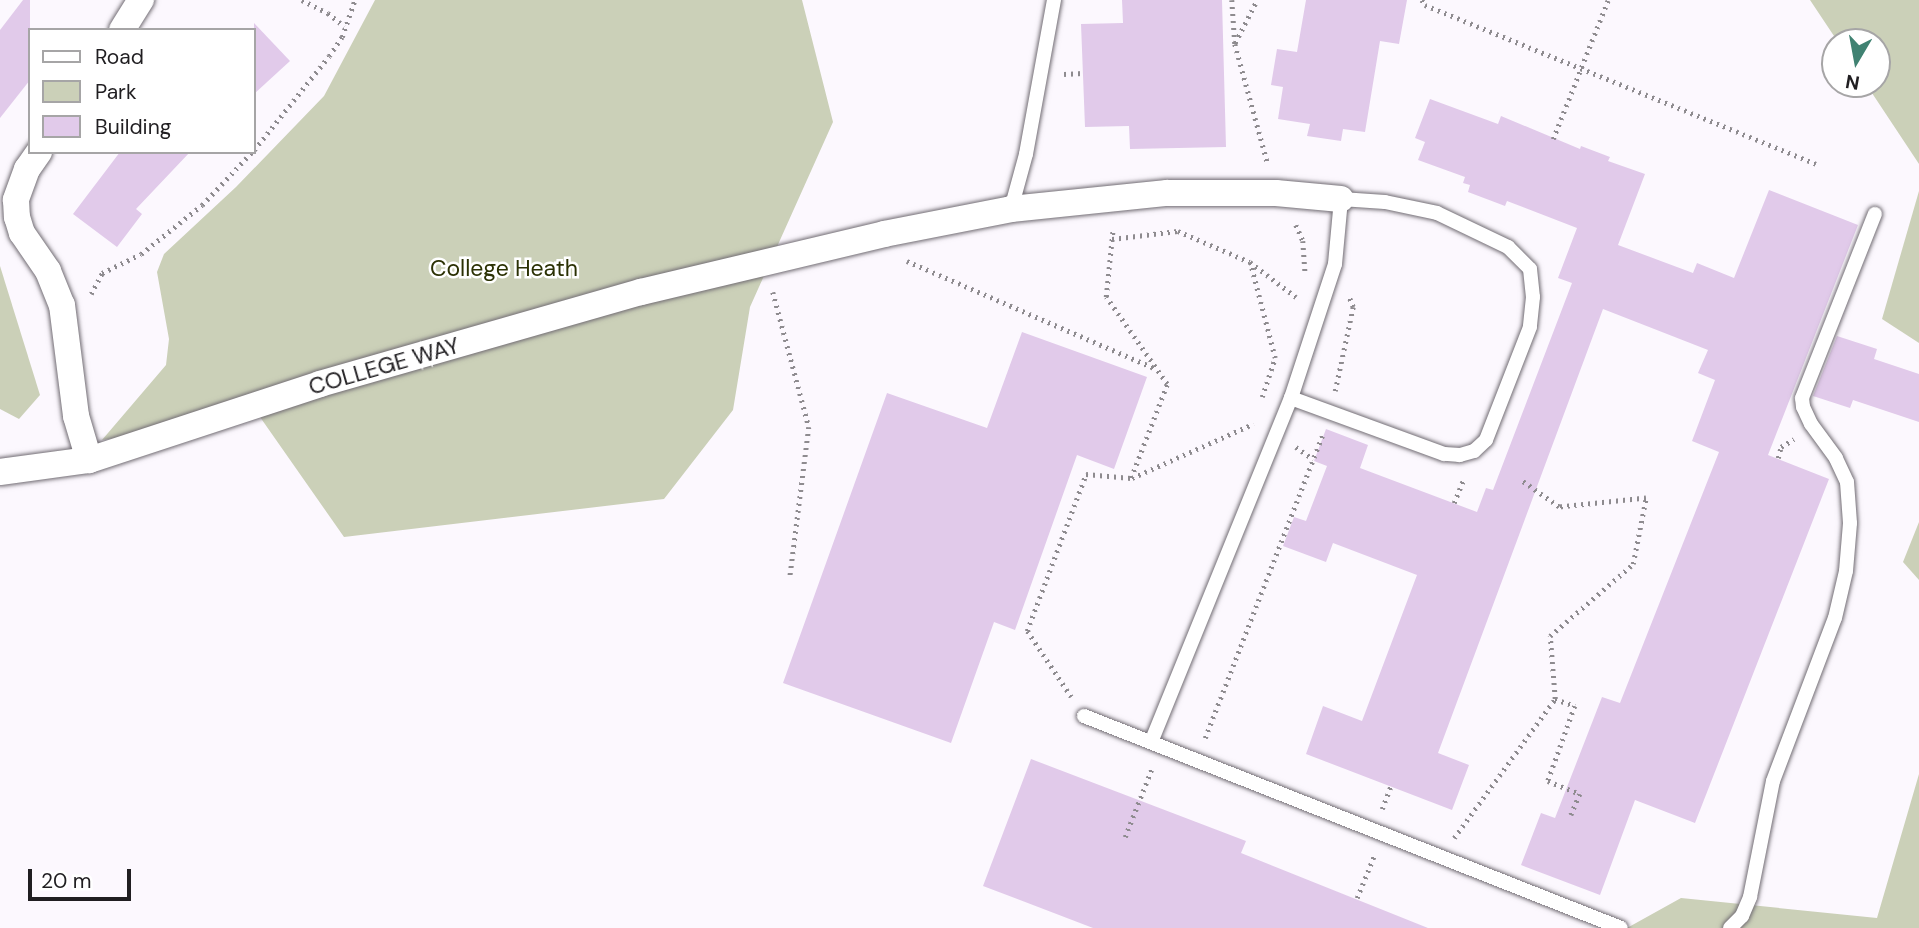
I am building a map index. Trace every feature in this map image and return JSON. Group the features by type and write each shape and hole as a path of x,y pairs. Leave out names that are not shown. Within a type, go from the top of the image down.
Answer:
{"street":[{"path":"123,28 141,0"},
{"path":"38,154 27,169 16,200 17,217 22,233 48,271 62,305 76,416 89,460"},
{"name":"COLLEGE WAY","path":"0,472 89,460 320,384 641,292 770,273 1011,209 1167,193 1276,193 1341,199"}],"lane":[{"path":"1011,209 1026,154 1054,0"},
{"path":"1156,742 1275,432 1291,398 1335,264 1341,199 1385,202 1437,213 1493,239 1524,259 1530,268 1533,297 1530,327 1486,440 1474,451 1460,455 1444,453 1291,398"},
{"path":"1730,928 1742,916 1750,897 1773,781 1835,618 1846,571 1850,523 1847,482 1836,458 1802,407 1802,397 1875,214"},
{"path":"1084,716 1197,758 1621,928"}],"path":[{"path":"302,0 328,13 344,26"},
{"path":"256,147 342,37 355,0"},
{"path":"1232,0 1235,44 1276,193"},
{"path":"1235,44 1257,0"},
{"path":"1422,0 1425,5 1816,164"},
{"path":"1553,139 1608,0"},
{"path":"90,301 92,291 102,273 141,254 201,205 250,154"},
{"path":"1114,220 1106,297 1167,384 1131,478"},
{"path":"1293,220 1303,241 1306,267 1303,277"},
{"path":"1112,239 1178,231 1250,262 1296,297"},
{"path":"906,260 1157,370"},
{"path":"1250,262 1275,358"},
{"path":"1197,758 1331,413 1353,307 1335,264"},
{"path":"770,273 809,427 790,578"},
{"path":"1292,309 1299,287"},
{"path":"1262,398 1279,346"},
{"path":"1253,424 1257,411"},
{"path":"1084,716 1027,631 1086,474 1131,478 1253,424 1275,432"},
{"path":"1441,856 1555,699 1550,636 1633,564 1646,498 1559,507 1521,481"},
{"path":"1555,699 1575,706 1548,781 1580,794 1571,815"},
{"path":"1125,837 1156,742"},
{"path":"1357,898 1383,833"}],"green space":[{"name":"College Heath","path":"375,0 802,0 833,122 750,307 733,410 664,499 344,537 260,417 102,440 166,365 169,339 157,272 164,254 236,187 324,96"},
{"path":"1810,0 1919,0 1919,164 1875,98 1891,98 1891,28 1829,28"},
{"path":"1919,191 1919,343 1882,319"},
{"path":"0,266 40,395 19,419 0,409"},
{"path":"1919,522 1919,580 1903,562"},
{"path":"1919,774 1919,928 1627,928 1681,898 1877,918"}],"building":[{"path":"23,0 30,0 28,83 0,118 0,30"},
{"path":"1122,0 1222,0 1226,147 1130,149 1129,126 1085,127 1081,24 1123,23"},
{"path":"1306,0 1407,0 1399,44 1380,41 1365,132 1343,129 1341,141 1307,136 1310,124 1278,119 1283,87 1271,85 1277,49 1297,52"},
{"path":"254,23 290,61 256,92 256,28"},
{"path":"1430,99 1498,124 1501,116 1580,149 1581,146 1610,157 1608,161 1645,174 1618,245 1693,273 1697,263 1734,278 1769,190 1858,225 1768,455 1829,479 1695,823 1635,800 1600,895 1521,865 1541,813 1555,818 1602,697 1620,703 1719,452 1692,441 1715,380 1698,373 1708,350 1603,309 1438,753 1469,765 1452,810 1306,754 1323,706 1362,721 1417,575 1333,543 1326,562 1283,546 1294,517 1306,521 1327,466 1314,461 1326,429 1368,445 1360,468 1477,512 1486,488 1493,490 1572,283 1558,278 1577,228 1507,201 1505,206 1468,192 1470,185 1463,183 1465,177 1418,160 1425,142 1415,138"},
{"path":"118,154 188,154 136,209 142,214 117,247 73,214"},
{"path":"1022,332 1147,377 1114,469 1077,455 1015,630 994,622 951,743 783,683 887,393 987,428"},
{"path":"1837,336 1877,349 1874,359 1919,374 1919,422 1853,400 1850,408 1813,396"},
{"path":"1031,759 1246,841 1241,853 1428,928 1093,928 983,886"}]}
